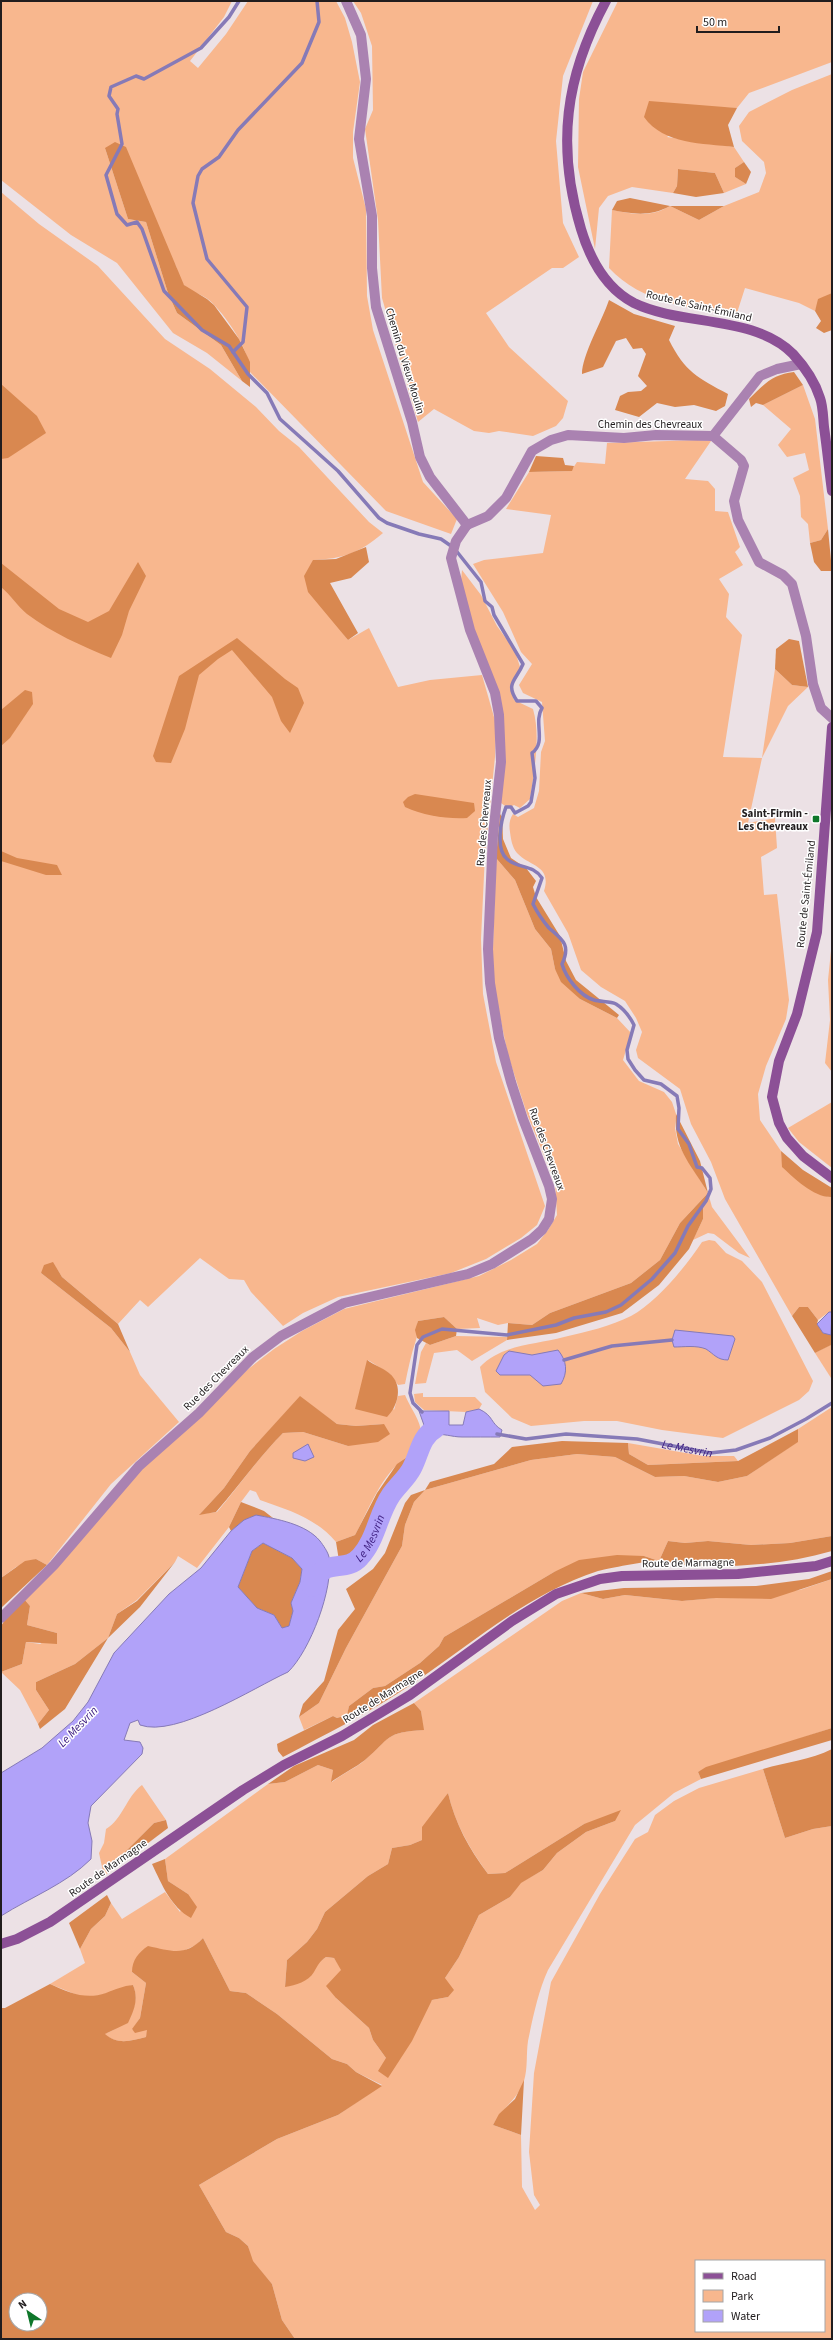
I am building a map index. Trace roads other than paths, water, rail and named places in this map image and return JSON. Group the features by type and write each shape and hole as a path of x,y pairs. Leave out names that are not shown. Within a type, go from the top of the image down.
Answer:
{"main road":[{"name":"Route de Saint-Émiland","path":"606,1 596,20 575,76 565,147 568,175 576,213 587,248 607,281 634,303 656,310 752,331 771,339 792,353 813,382 821,399 832,491"},
{"name":"Route de Saint-Émiland","path":"832,727 817,932 798,1014 779,1061 772,1097 779,1123 787,1138 803,1156 832,1178"},
{"name":"Route de Marmagne","path":"1,1944 17,1939 50,1922 242,1790 284,1765 342,1736 410,1695 512,1621 556,1594 592,1581 622,1576 738,1574 816,1566 832,1561"}],"street":[{"name":"Chemin du Vieux Moulin","path":"346,1 362,35 366,79 359,139 372,216 372,268 376,307 412,422 420,457 430,477 467,525"},
{"path":"712,436 760,376 776,369 801,364"},
{"name":"Chemin des Chevreaux","path":"467,525 478,521 492,512 506,498 532,451 551,440 568,436 624,438 656,435 712,436 741,460 744,466 734,500 738,520 759,562 783,575 792,584 806,636 812,684 821,708 832,718"},
{"name":"Rue des Chevreaux","path":"1,1618 54,1565 139,1466 199,1413 253,1357 281,1336 344,1303 468,1274 492,1264 532,1239 542,1230 549,1219 552,1198 549,1186 523,1119 511,1082 499,1038 490,983 488,948 493,835 501,762 499,715 495,693 470,630 458,591 452,554 456,541 467,525"}],"water":[{"path":"829,1312 832,1312 831,1335 823,1333 817,1324"},
{"path":"675,1330 733,1336 735,1339 728,1360 718,1358 706,1349 702,1348 674,1347 672,1340"},
{"path":"558,1350 565,1362 566,1367 565,1375 561,1384 543,1386 530,1375 500,1375 496,1371 504,1355 509,1351 532,1355"},
{"path":"479,1409 487,1414 495,1425 502,1430 500,1437 462,1437 441,1434 433,1435 425,1428 419,1411 449,1411 449,1425 463,1425 466,1412"},
{"path":"308,1444 314,1457 305,1461 293,1458 293,1453"},
{"path":"256,1515 299,1526 314,1535 328,1553 330,1570 328,1585 319,1618 304,1650 288,1672 235,1699 193,1718 173,1724 155,1727 140,1725 138,1720 130,1723 124,1740 140,1742 143,1748 142,1754 91,1806 88,1823 92,1841 91,1859 71,1876 1,1916 1,1773 42,1748 73,1721 88,1702 114,1653 169,1594 201,1568 231,1531 244,1520","holes":["263,1543 292,1558 302,1569 300,1582 291,1603 293,1611 289,1626 282,1628 274,1615 257,1608 238,1587 252,1551"]}],"waterway":[{"path":"239,1 229,17 201,48 144,79 136,76 111,87 109,96 118,109 117,114 122,144 106,175 117,214 127,225 137,222 142,229 164,291 202,330 229,346 248,374 267,393 280,419 338,471 379,518 387,523 419,534 441,539 454,548 481,582 485,601 492,607 494,615 523,664 513,682 512,690 514,695 517,701 536,701 542,708 539,720 539,743 532,753 535,778 531,802 528,806 515,813 511,807 506,807 502,819 500,834 503,854 511,862 530,868 542,878 533,904 549,928 562,940 566,947 565,957 562,964 567,975 574,986 584,995 594,1000 616,1004 629,1016 634,1025 627,1050 628,1059 644,1080 661,1084 677,1096 679,1108 678,1129 689,1144 697,1167 702,1168 710,1178 711,1189 706,1201 688,1226 675,1253 652,1279 621,1305 606,1312 574,1318 556,1325 507,1335 442,1329 423,1337 417,1345 410,1393 413,1403 422,1412"},
{"path":"233,352 243,342 247,307 207,259 193,203 198,176 202,169 219,157 238,130 302,63 319,22 317,1"},
{"path":"564,1360 612,1346 672,1340"},
{"name":"Le Mesvrin","path":"497,1434 526,1439 566,1434 637,1439 710,1453 736,1450 770,1438 832,1403"},
{"name":"Le Mesvrin","path":"312,1587 322,1571 334,1566 347,1565 360,1557 370,1543 387,1502 393,1492 410,1472 423,1441 436,1428"}],"place":[{"name":"Saint-Firmin - Les Chevreaux","path":"816,819"}]}
